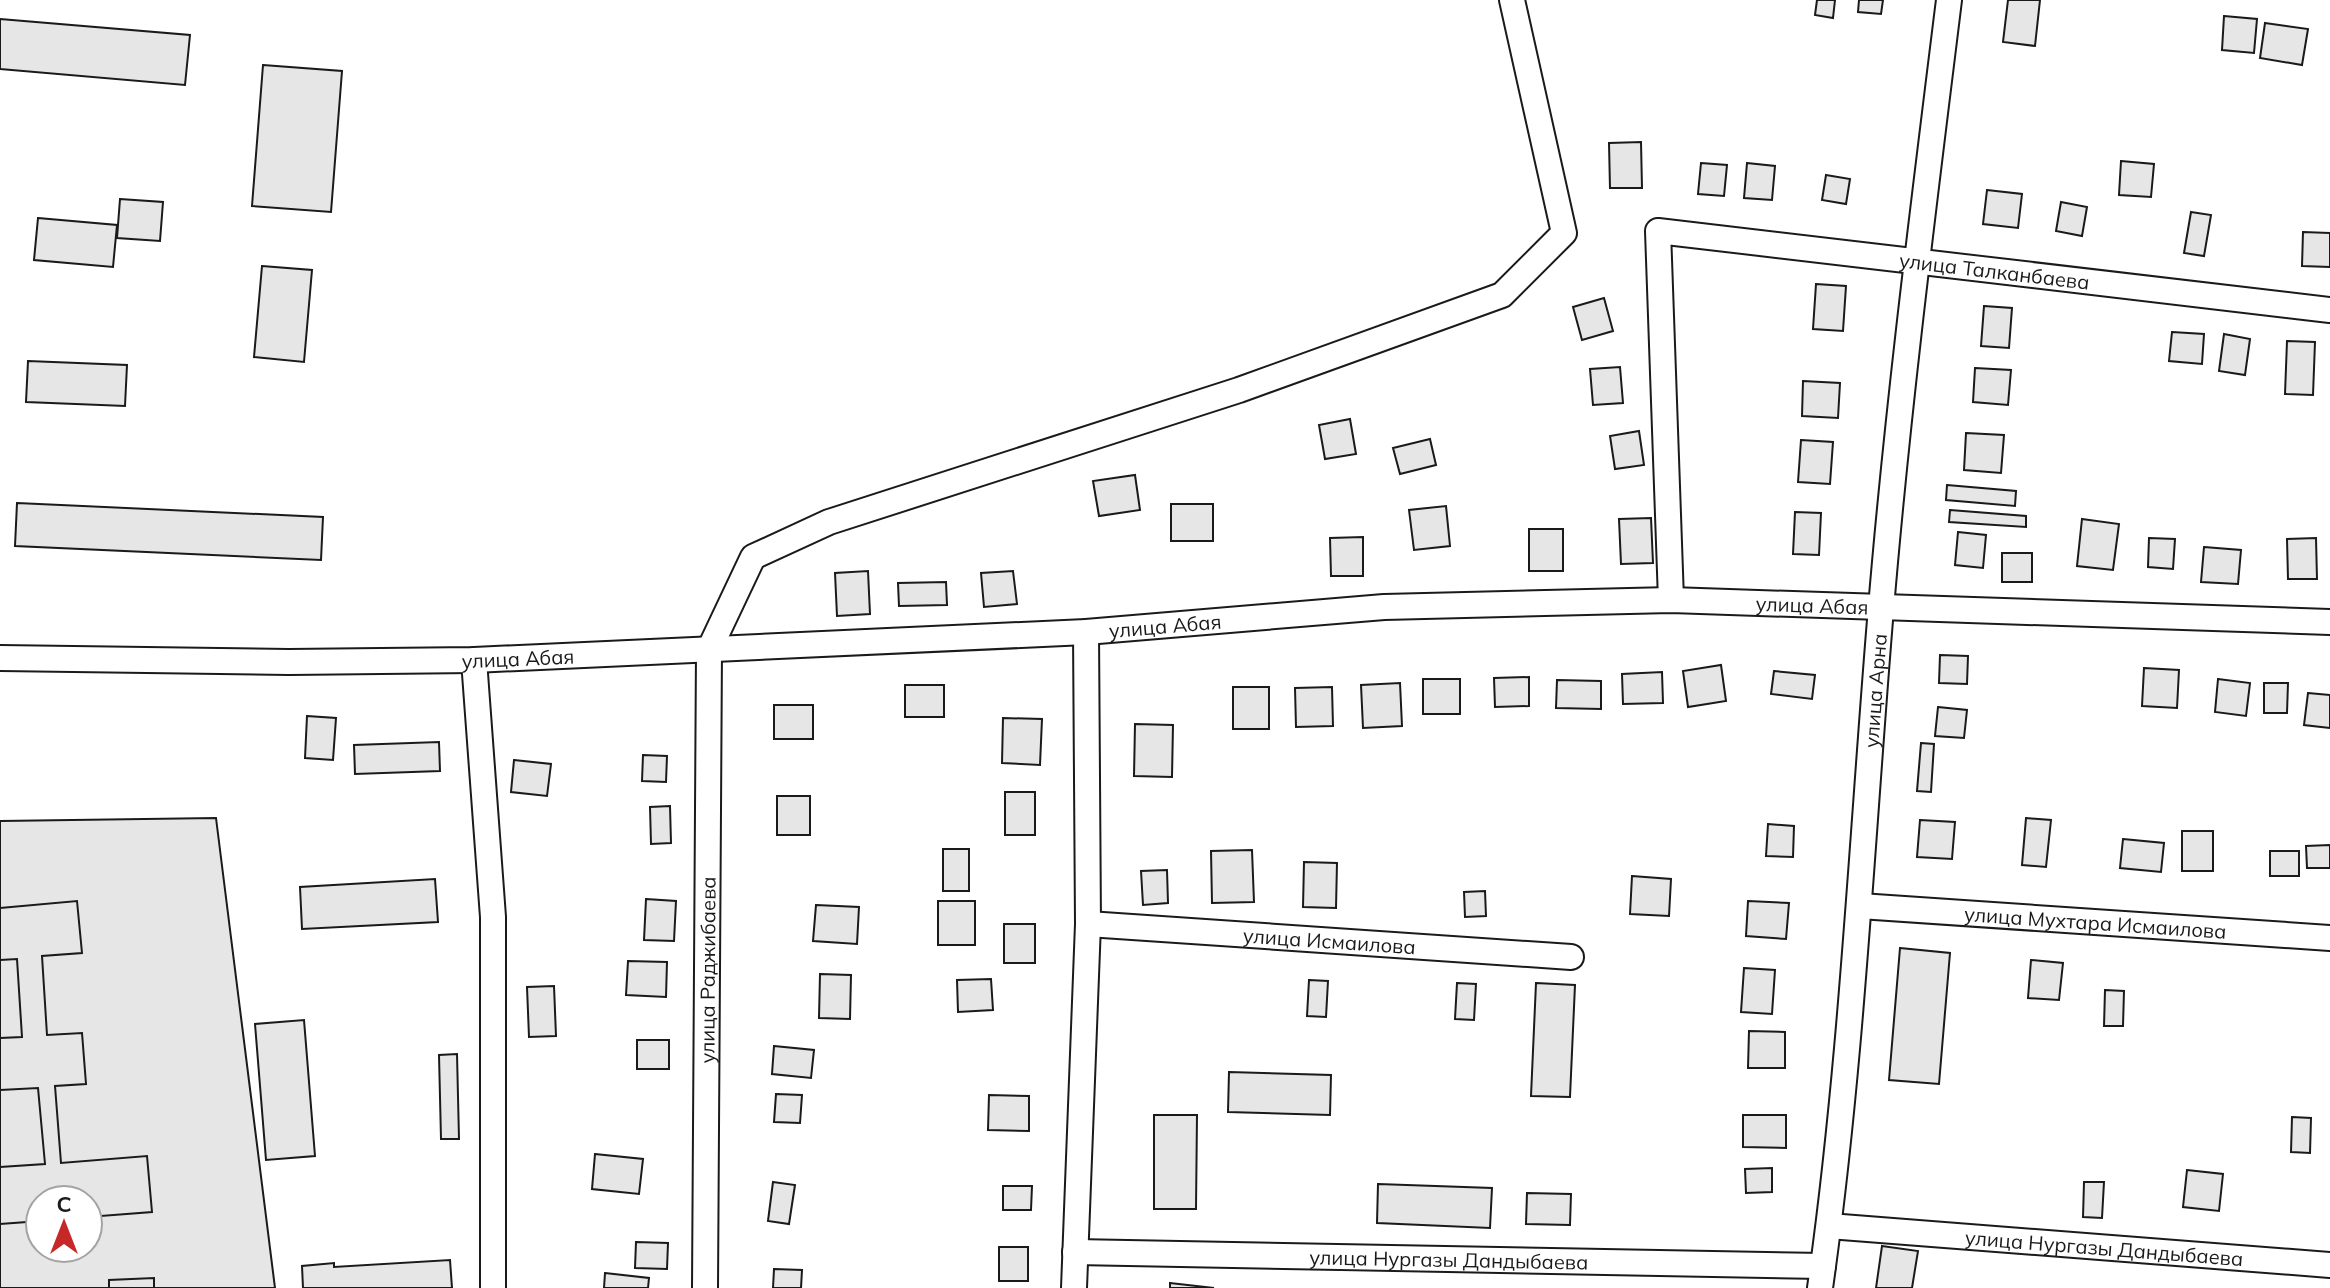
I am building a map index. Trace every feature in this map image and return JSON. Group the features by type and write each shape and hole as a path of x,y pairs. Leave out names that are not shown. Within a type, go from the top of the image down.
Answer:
{"street":[{"path":"709,650 753,557 829,522 1239,390 1502,295 1564,233 1512,0"},
{"name":"улица Арна","path":"1822,1277 1860,906 1881,607 1916,262 1949,0"},
{"name":"улица Талканбаева","path":"1671,600 1658,231 2330,310"},
{"name":"улица Абая","path":"0,658 289,662 474,660 1086,632 1384,607 1671,600 2330,622"},
{"path":"1074,1288 1088,924 1086,632"},
{"name":"улица Раджибаева","path":"705,1288 709,650"},
{"path":"474,660 493,917 493,1288"},
{"name":"улица Мухтара Исмаилова","path":"1860,906 2330,938"},
{"name":"улица Исмаилова","path":"1088,924 1571,957"},
{"name":"улица Нургазы Дандыбаева","path":"1829,1226 2330,1265"},
{"name":"улица Нургазы Дандыбаева","path":"1075,1252 1822,1277"}],"building":[{"path":"1817,0 1835,0 1833,18 1815,15"},
{"path":"1859,0 1883,0 1881,14 1858,12"},
{"path":"2008,0 2040,0 2035,46 2003,42"},
{"path":"2224,16 2257,19 2254,53 2222,50"},
{"path":"0,19 190,35 185,85 0,69"},
{"path":"2265,23 2308,29 2302,65 2260,58"},
{"path":"263,65 342,71 331,212 252,206"},
{"path":"1641,142 1642,188 1610,188 1609,143"},
{"path":"2121,161 2154,164 2151,197 2119,195"},
{"path":"1701,163 1727,165 1724,196 1698,194"},
{"path":"1747,163 1775,166 1772,200 1744,198"},
{"path":"1826,175 1850,179 1846,204 1822,200"},
{"path":"1987,190 2022,194 2018,228 1983,224"},
{"path":"120,199 163,202 160,241 117,238"},
{"path":"2061,202 2087,207 2082,236 2056,231"},
{"path":"2191,212 2211,215 2204,256 2184,253"},
{"path":"38,218 117,225 113,267 34,260"},
{"path":"2303,232 2330,233 2330,267 2302,266"},
{"path":"262,266 312,270 304,362 254,357"},
{"path":"1816,284 1846,286 1843,331 1813,329"},
{"path":"1604,298 1613,331 1582,340 1573,307"},
{"path":"1984,306 2012,308 2009,348 1981,346"},
{"path":"2172,332 2204,334 2202,364 2169,361"},
{"path":"2224,334 2250,339 2245,375 2219,371"},
{"path":"2287,341 2315,342 2313,395 2285,394"},
{"path":"28,361 127,365 125,406 26,402"},
{"path":"1620,367 1623,403 1593,405 1590,369"},
{"path":"1975,368 2011,370 2008,405 1973,402"},
{"path":"1803,381 1840,383 1838,418 1802,416"},
{"path":"1350,419 1356,454 1325,459 1319,425"},
{"path":"1639,431 1644,465 1615,469 1610,436"},
{"path":"1966,433 2004,435 2001,473 1964,470"},
{"path":"1430,439 1436,465 1400,474 1393,448"},
{"path":"1801,440 1833,442 1830,484 1798,482"},
{"path":"1135,475 1140,510 1099,516 1093,481"},
{"path":"1947,485 2016,491 2015,506 1946,500"},
{"path":"17,503 323,517 321,560 15,546"},
{"path":"1171,504 1213,504 1213,541 1171,541"},
{"path":"1446,506 1450,546 1414,550 1409,510"},
{"path":"1950,510 2026,516 2026,527 1949,522"},
{"path":"1795,512 1821,513 1819,555 1793,554"},
{"path":"1651,518 1653,563 1621,564 1619,519"},
{"path":"2082,519 2119,524 2113,570 2077,566"},
{"path":"1529,529 1563,529 1563,571 1529,571"},
{"path":"1958,532 1986,535 1983,568 1955,565"},
{"path":"1363,537 1363,576 1331,576 1330,538"},
{"path":"2149,538 2175,539 2173,569 2148,567"},
{"path":"2316,538 2317,579 2288,579 2287,539"},
{"path":"2204,547 2241,550 2238,584 2201,582"},
{"path":"2002,553 2032,553 2032,582 2002,582"},
{"path":"868,571 870,614 837,616 835,573"},
{"path":"1013,571 1017,604 984,607 981,573"},
{"path":"946,582 947,605 899,606 898,583"},
{"path":"1940,655 1968,656 1967,684 1939,683"},
{"path":"1721,665 1726,701 1688,707 1683,671"},
{"path":"2144,668 2179,670 2177,708 2142,706"},
{"path":"1774,671 1815,675 1812,699 1771,694"},
{"path":"1662,672 1663,703 1623,704 1622,674"},
{"path":"1529,677 1529,706 1495,707 1494,678"},
{"path":"1423,679 1460,679 1460,714 1423,714"},
{"path":"2218,679 2250,683 2246,716 2215,712"},
{"path":"1557,680 1601,681 1601,709 1556,708"},
{"path":"1400,683 1402,726 1363,728 1361,685"},
{"path":"2264,683 2288,683 2287,713 2264,713"},
{"path":"905,685 944,685 944,717 905,717"},
{"path":"1233,687 1269,687 1269,729 1233,729"},
{"path":"1332,687 1333,726 1296,727 1295,688"},
{"path":"2308,693 2330,695 2330,728 2304,725"},
{"path":"774,705 813,705 813,739 774,739"},
{"path":"1938,707 1967,710 1964,738 1935,736"},
{"path":"307,716 336,718 333,760 305,758"},
{"path":"1003,718 1042,719 1040,765 1002,763"},
{"path":"1135,724 1173,725 1172,777 1134,776"},
{"path":"439,742 440,771 355,774 354,745"},
{"path":"1921,743 1934,744 1931,792 1917,791"},
{"path":"643,755 667,756 666,782 642,781"},
{"path":"514,760 551,764 547,796 511,792"},
{"path":"1005,792 1035,792 1035,835 1005,835"},
{"path":"777,796 810,796 810,835 777,835"},
{"path":"670,806 671,843 651,844 650,807"},
{"path":"216,818 275,1288 0,1288 0,821"},
{"path":"2026,818 2051,820 2046,867 2022,865"},
{"path":"1920,820 1955,822 1952,859 1917,857"},
{"path":"1768,824 1794,826 1793,857 1766,856"},
{"path":"2182,831 2213,831 2213,871 2182,871"},
{"path":"2123,839 2164,843 2161,872 2120,868"},
{"path":"2330,845 2330,868 2307,868 2306,846"},
{"path":"943,849 969,849 969,891 943,891"},
{"path":"1252,850 1254,902 1212,903 1211,851"},
{"path":"2270,851 2299,851 2299,876 2270,876"},
{"path":"1304,862 1337,863 1336,908 1303,907"},
{"path":"1167,870 1168,903 1143,905 1141,871"},
{"path":"1632,876 1671,879 1669,916 1630,914"},
{"path":"435,879 438,922 302,929 300,887"},
{"path":"1485,891 1486,916 1465,917 1464,892"},
{"path":"646,899 676,901 674,941 644,940"},
{"path":"77,901 82,953 42,956 47,1035 82,1033 86,1084 55,1086 61,1163 147,1156 152,1212 104,1216 104,1184 24,1184 24,1222 0,1224 0,1167 45,1164 38,1088 0,1090 0,1038 22,1037 17,959 0,960 0,908"},
{"path":"938,901 975,901 975,945 938,945"},
{"path":"1748,901 1789,903 1786,939 1746,936"},
{"path":"816,905 859,907 857,944 813,941"},
{"path":"1004,924 1035,924 1035,963 1004,963"},
{"path":"1900,948 1950,953 1939,1084 1889,1080"},
{"path":"2031,960 2063,963 2059,1000 2028,998"},
{"path":"628,961 667,962 666,997 626,995"},
{"path":"1744,968 1775,970 1772,1014 1741,1012"},
{"path":"820,974 851,975 850,1019 819,1018"},
{"path":"991,979 993,1010 958,1012 957,980"},
{"path":"1309,980 1328,981 1326,1017 1307,1016"},
{"path":"1457,983 1476,984 1474,1020 1455,1019"},
{"path":"1536,983 1575,985 1570,1097 1531,1096"},
{"path":"554,986 556,1036 529,1037 527,987"},
{"path":"2105,990 2124,991 2123,1026 2104,1026"},
{"path":"304,1020 315,1156 266,1160 255,1024"},
{"path":"1749,1031 1785,1032 1785,1068 1748,1068"},
{"path":"637,1040 669,1040 669,1069 637,1069"},
{"path":"774,1046 814,1050 811,1078 772,1074"},
{"path":"457,1054 459,1139 441,1139 439,1055"},
{"path":"1229,1072 1331,1075 1330,1115 1228,1112"},
{"path":"776,1094 802,1095 800,1123 774,1122"},
{"path":"989,1095 1029,1096 1029,1131 988,1130"},
{"path":"1154,1115 1197,1115 1196,1209 1154,1209"},
{"path":"1743,1115 1786,1115 1786,1148 1743,1147"},
{"path":"2292,1117 2311,1118 2310,1153 2291,1152"},
{"path":"595,1154 643,1159 639,1194 592,1189"},
{"path":"1772,1168 1772,1192 1746,1193 1745,1169"},
{"path":"2187,1170 2223,1174 2219,1211 2183,1207"},
{"path":"773,1182 795,1185 789,1224 768,1221"},
{"path":"2084,1182 2104,1182 2102,1218 2083,1217"},
{"path":"1378,1184 1492,1188 1490,1228 1377,1223"},
{"path":"1003,1186 1032,1186 1031,1210 1003,1210"},
{"path":"1527,1193 1571,1194 1570,1225 1526,1224"},
{"path":"636,1242 668,1243 667,1269 635,1268"},
{"path":"1882,1246 1918,1251 1912,1288 1876,1288"},
{"path":"999,1247 1028,1247 1028,1281 999,1281"},
{"path":"450,1260 452,1288 303,1288 302,1266"},
{"path":"774,1269 802,1270 801,1288 773,1288"},
{"path":"605,1273 649,1278 648,1288 604,1288"},
{"path":"154,1278 154,1288 109,1288 109,1280"},
{"path":"1170,1283 1214,1288 1170,1288"}]}
